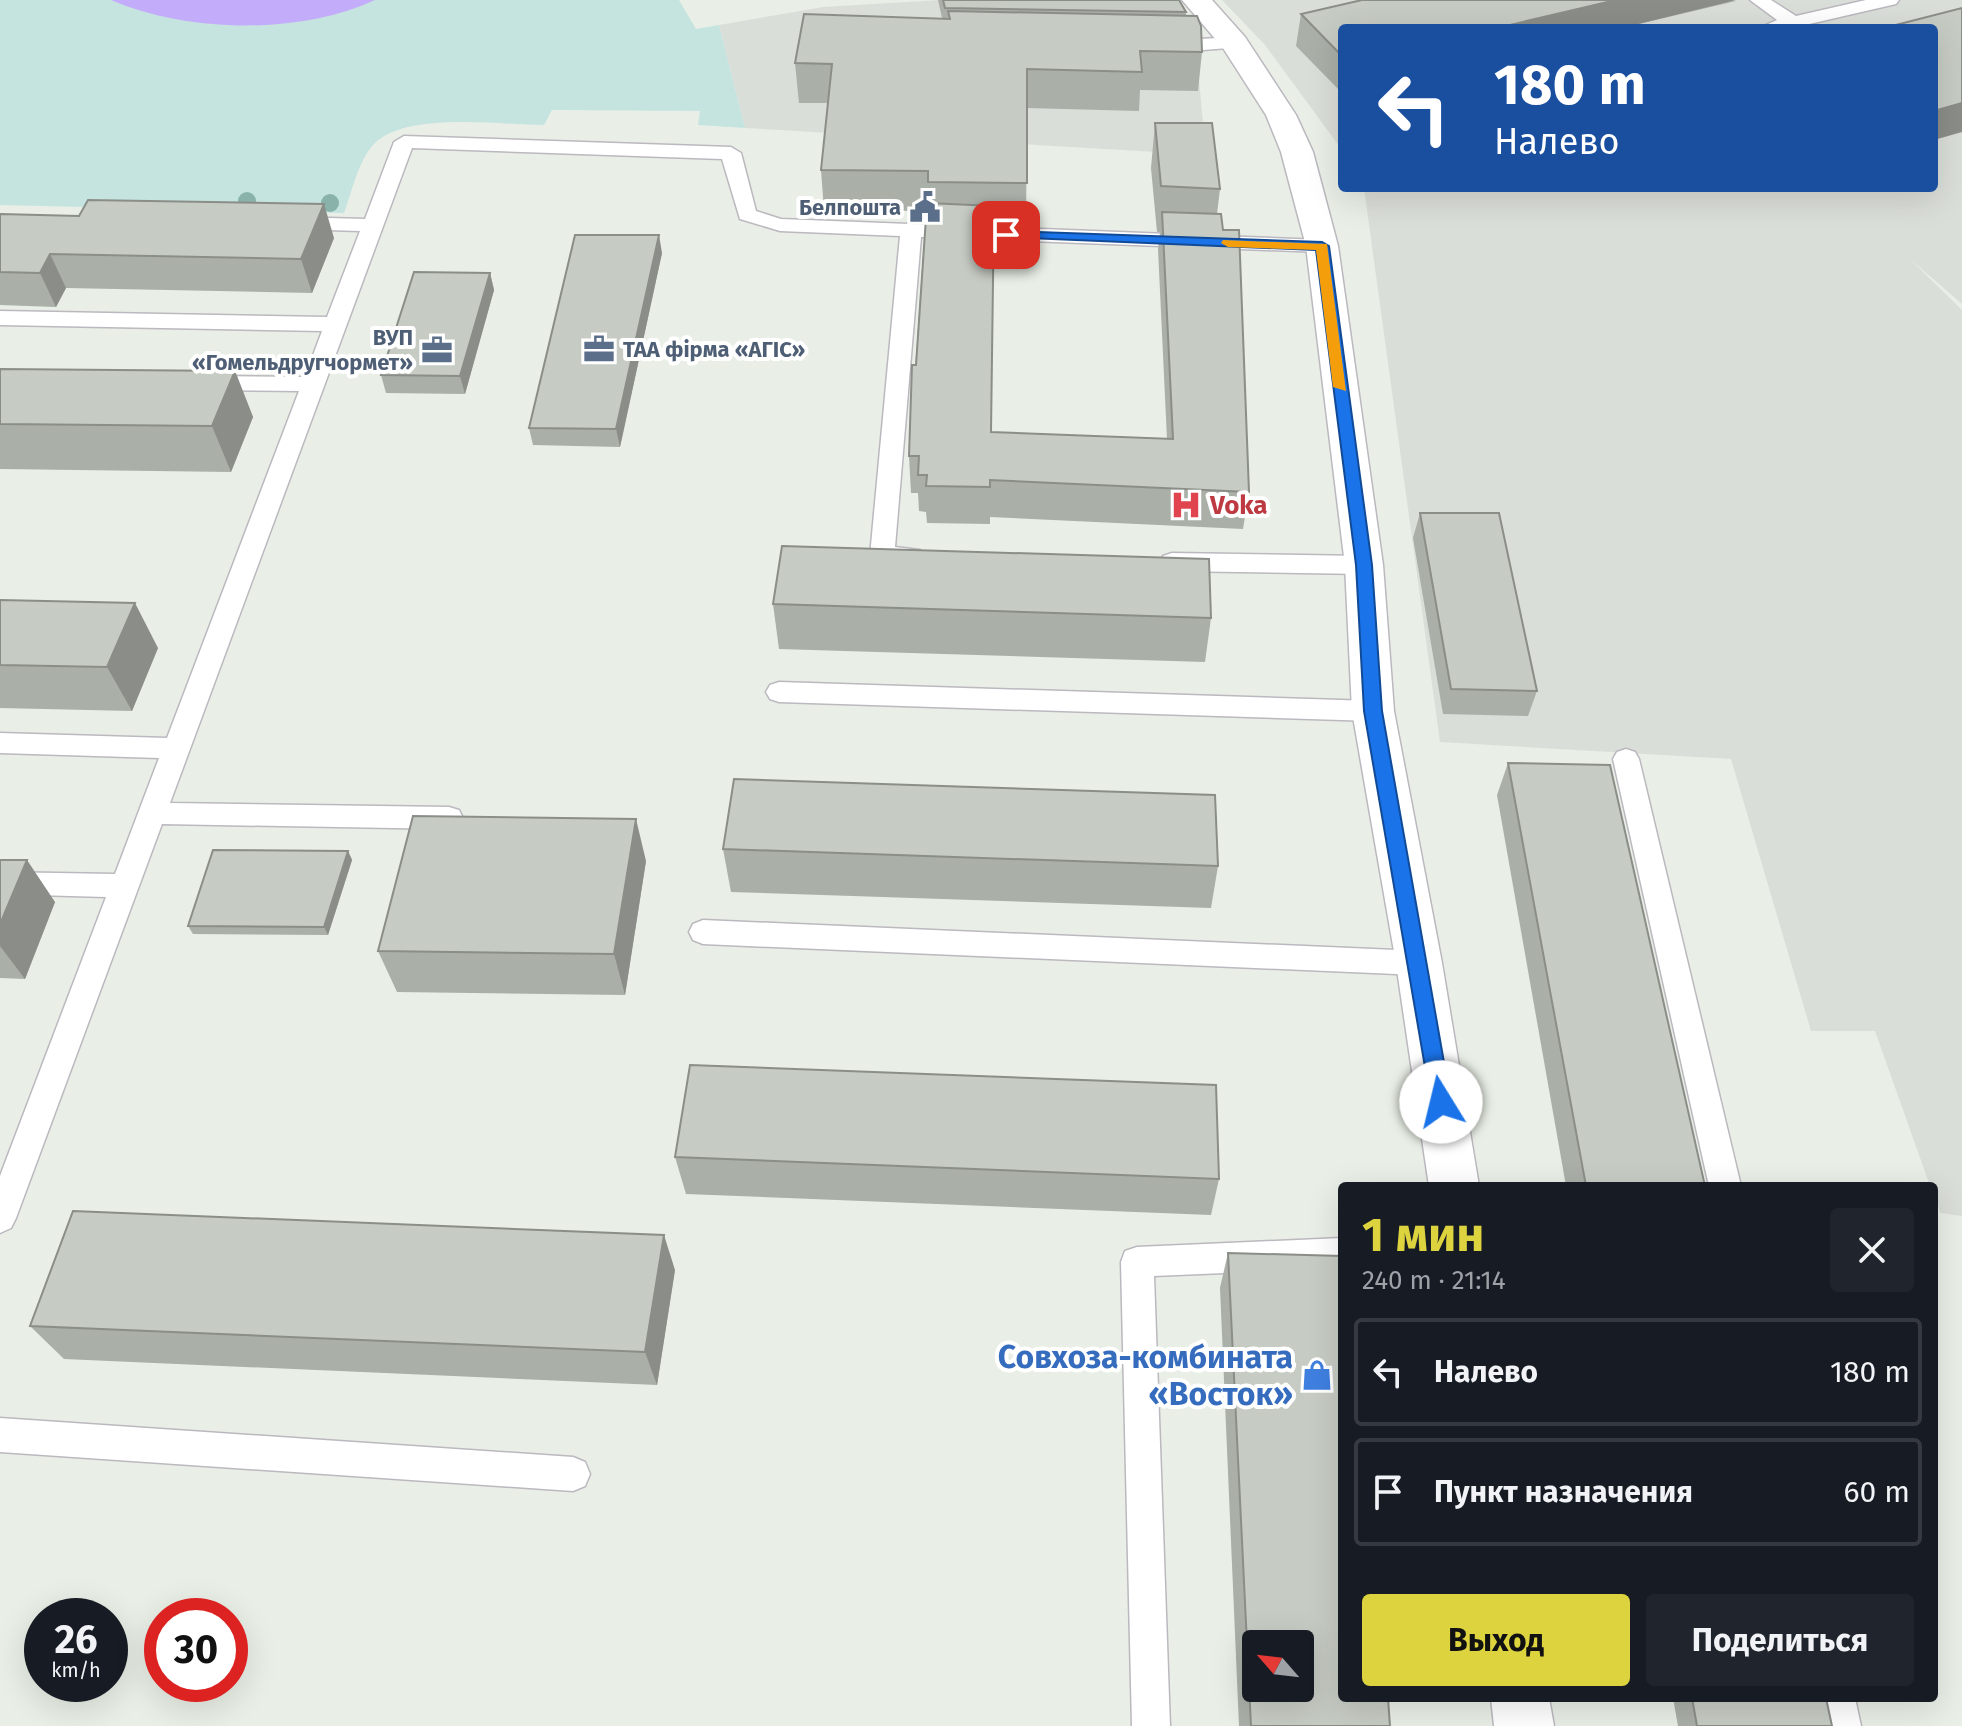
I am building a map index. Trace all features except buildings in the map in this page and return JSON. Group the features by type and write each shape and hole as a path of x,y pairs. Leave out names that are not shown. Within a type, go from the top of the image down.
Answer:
{"street":[{"path":"1196,0 1235,43 1281,115 1297,152 1322,246 1364,565 1373,711 1419,963 1453,1182"},
{"path":"1521,1702 1524,1726"}],"lane":[{"path":"1759,0 1792,22"},
{"path":"1784,24 1890,0"},
{"path":"1142,46 1235,43"},
{"path":"0,1218 404,142 731,153 747,215 780,225 1322,246"},
{"path":"264,223 373,225"},
{"path":"911,231 882,556 928,557"},
{"path":"0,318 336,324"},
{"path":"172,383 313,384"},
{"path":"1146,561 1364,565"},
{"path":"779,692 1373,711"},
{"path":"0,743 178,748"},
{"path":"1626,759 1724,1182"},
{"path":"153,813 478,819"},
{"path":"0,883 126,886"},
{"path":"703,932 1419,963"},
{"path":"1151,1726 1137,1262 1338,1253"},
{"path":"0,1435 573,1474"},
{"path":"1837,1702 1842,1726"}],"shaded area":[{"path":"0,0 679,0 696,29 719,25 745,128 698,125 700,111 552,110 544,125 454,122 408,127 389,134 368,151 344,213 0,205"},
{"path":"111,0 375,0 313,19 243,26 174,19"},
{"path":"940,0 1197,58 1206,155 745,128 719,25 823,7"},
{"path":"1222,0 1962,0 1962,304 1910,259 1962,310 1962,1216 1940,1213 1938,1182 1929,1182 1875,1031 1811,1031 1731,759 1440,742 1365,192 1938,192 1938,24 1338,24 1338,145 1265,45"}],"slow traffic":[{"path":"1228,243 1322,246 1340,387"}],"place":[{"name":"Белпошта","path":"925,207"},
{"name":"ТАА фірма «АГІС»","path":"599,349"},
{"name":"ВУП «Гомельдругчормет»","path":"437,350"},
{"name":"Voka","path":"1186,505"},
{"name":"Совхоза-комбината «Восток»","path":"1317,1375"}],"route":[{"path":"1006,235 1322,246 1364,565 1373,711 1441,1102"}]}
